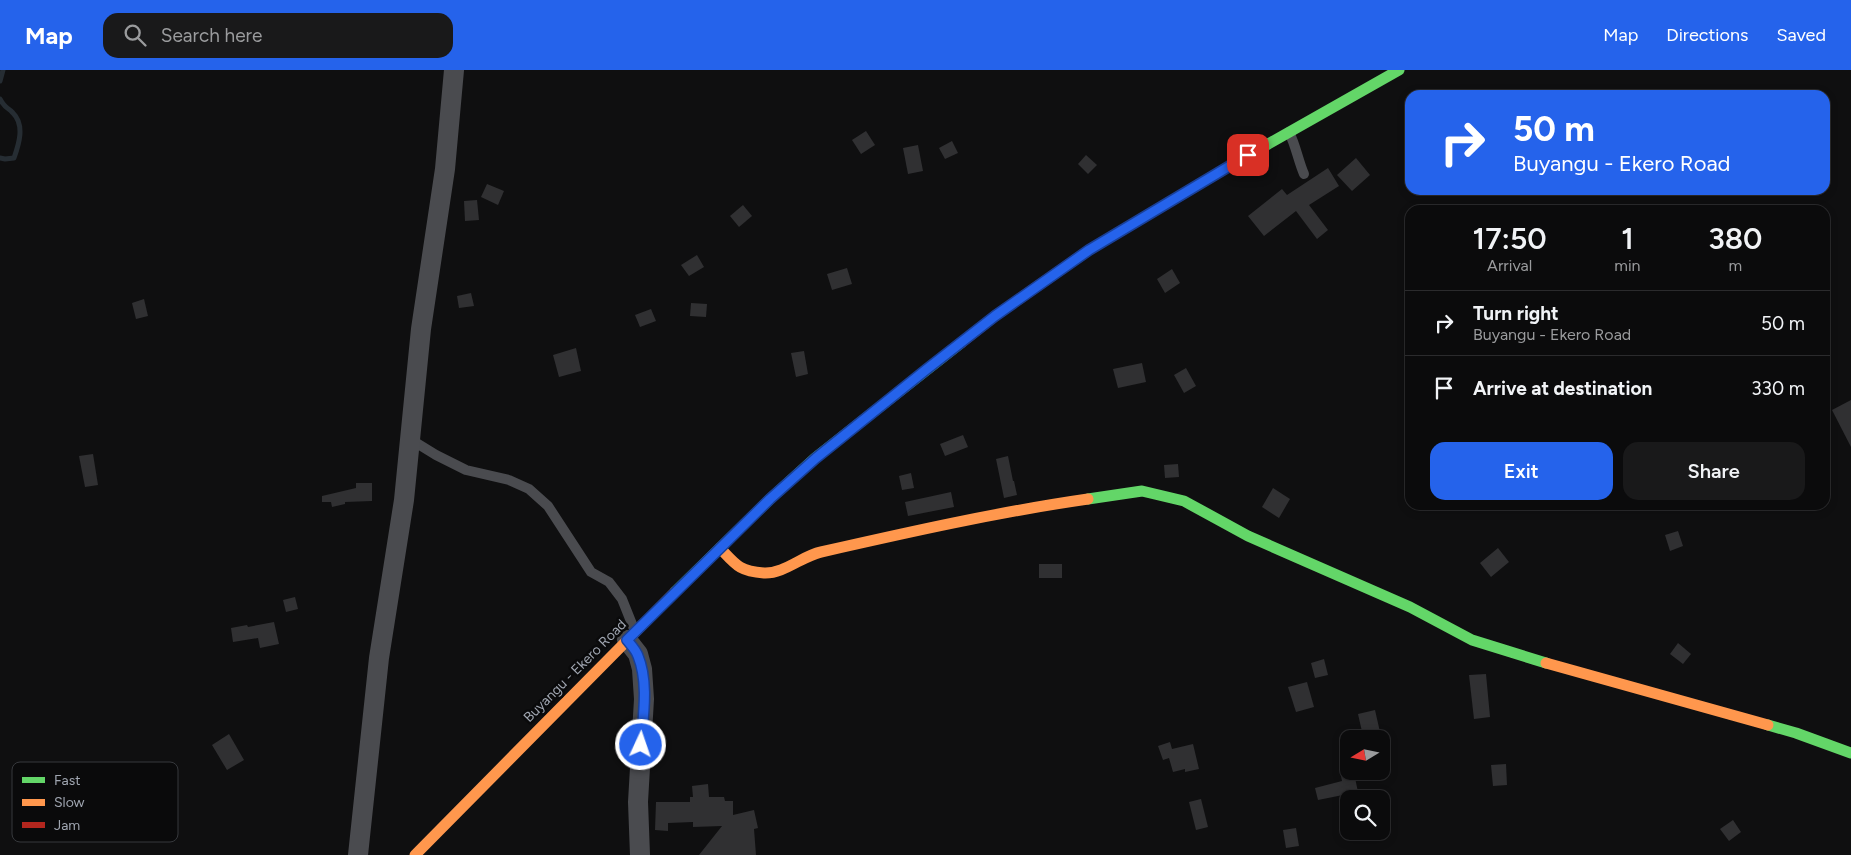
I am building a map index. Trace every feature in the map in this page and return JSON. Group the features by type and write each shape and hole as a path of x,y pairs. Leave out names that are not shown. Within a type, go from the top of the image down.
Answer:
{"main road":[{"name":"Buyangu - Ekero Road","path":"415,855 631,635 816,458 995,316 1089,250 1288,131 1400,70"},
{"path":"720,548 739,568 766,573 787,567 817,553 908,532 1053,504 1142,491 1184,502 1248,536 1410,607 1472,640 1503,651 1796,733 1851,753"}],"street":[{"path":"358,855 380,650 404,500 422,329 445,169 454,70"},
{"path":"631,635 642,669 644,699 638,802 640,855"}],"lane":[{"path":"1288,131 1295,142 1298,160 1304,174"},
{"path":"410,439 466,470 509,480 529,489 548,506 591,572 609,582 622,599 631,635"}],"building":[{"path":"866,131 875,145 861,154 852,140"},
{"path":"952,141 958,153 945,159 939,148"},
{"path":"918,145 923,171 908,174 903,148"},
{"path":"1086,155 1097,165 1088,174 1078,164"},
{"path":"1356,158 1370,175 1352,191 1337,175"},
{"path":"1328,168 1339,186 1309,205 1328,230 1317,239 1296,211 1264,236 1248,216 1282,189 1287,195"},
{"path":"487,184 504,191 498,205 481,197"},
{"path":"477,200 479,220 465,221 464,201"},
{"path":"743,205 752,216 739,227 730,216"},
{"path":"697,255 704,267 689,276 681,265"},
{"path":"847,268 852,284 832,290 827,274"},
{"path":"1172,269 1180,283 1165,293 1157,279"},
{"path":"471,293 474,306 459,308 457,296"},
{"path":"144,299 148,316 136,319 132,303"},
{"path":"691,303 707,304 706,317 690,316"},
{"path":"651,309 656,321 640,327 635,315"},
{"path":"576,348 581,371 559,377 553,355"},
{"path":"804,351 808,374 796,377 791,353"},
{"path":"1142,363 1146,382 1118,388 1113,369"},
{"path":"1186,368 1196,386 1184,393 1174,375"},
{"path":"1851,400 1851,447 1832,410"},
{"path":"963,435 968,447 945,456 940,444"},
{"path":"93,454 98,485 85,487 79,456"},
{"path":"1008,456 1017,495 1004,498 996,459"},
{"path":"1178,464 1179,477 1165,478 1164,465"},
{"path":"911,473 914,488 902,490 899,476"},
{"path":"356,483 372,483 372,501 345,502 345,504 332,507 331,502 322,502 322,496 356,488"},
{"path":"1273,488 1290,499 1279,518 1262,507"},
{"path":"951,492 954,507 908,516 905,502"},
{"path":"1678,531 1683,546 1670,551 1665,535"},
{"path":"1498,548 1509,562 1491,577 1480,563"},
{"path":"1039,564 1062,564 1062,578 1039,578"},
{"path":"295,597 298,609 286,612 283,600"},
{"path":"274,622 279,644 260,648 258,638 233,642 231,628"},
{"path":"1678,643 1691,654 1683,664 1670,654"},
{"path":"1324,659 1328,675 1315,678 1311,663"},
{"path":"1486,674 1490,717 1474,719 1469,675"},
{"path":"1307,682 1314,707 1296,712 1288,687"},
{"path":"1375,710 1380,730 1362,730 1358,714"},
{"path":"229,734 244,760 227,770 212,745"},
{"path":"1170,742 1172,749 1193,744 1199,769 1185,772 1185,769 1173,772 1169,758 1163,760 1158,746"},
{"path":"1506,764 1507,785 1493,786 1491,765"},
{"path":"1355,780 1358,790 1340,790 1340,796 1318,800 1315,788 1342,781"},
{"path":"708,784 709,797 724,797 725,801 733,801 733,815 754,810 758,828 754,829 756,855 699,855 722,826 693,827 693,822 668,823 668,831 655,830 656,802 690,802 690,797 693,797 692,786"},
{"path":"1201,799 1208,827 1196,830 1189,802"},
{"path":"1733,820 1741,832 1729,841 1720,829"},
{"path":"1296,828 1299,846 1286,848 1283,830"}],"waterway":[{"path":"0,81 3,70"},
{"path":"0,99 17,118 20,129 14,158 0,158"}],"traffic: fast":[{"path":"1233,164 1399,70"},
{"path":"675,592 815,458 961,343"},
{"path":"1088,499 1142,491 1184,501 1248,536 1410,607 1472,640 1546,663"},
{"path":"1768,725 1851,753"}],"traffic: slow":[{"path":"720,548 734,563 743,569 771,573 821,552 987,516 1088,499"},
{"path":"415,855 675,592"},
{"path":"1546,663 1768,725"}],"traffic: jam":[{"path":"961,343 995,316 1089,250 1233,164"}],"route":[{"path":"641,745 644,699 642,669 638,654 627,640 770,499 816,458 995,316 1089,250 1248,155"}]}
